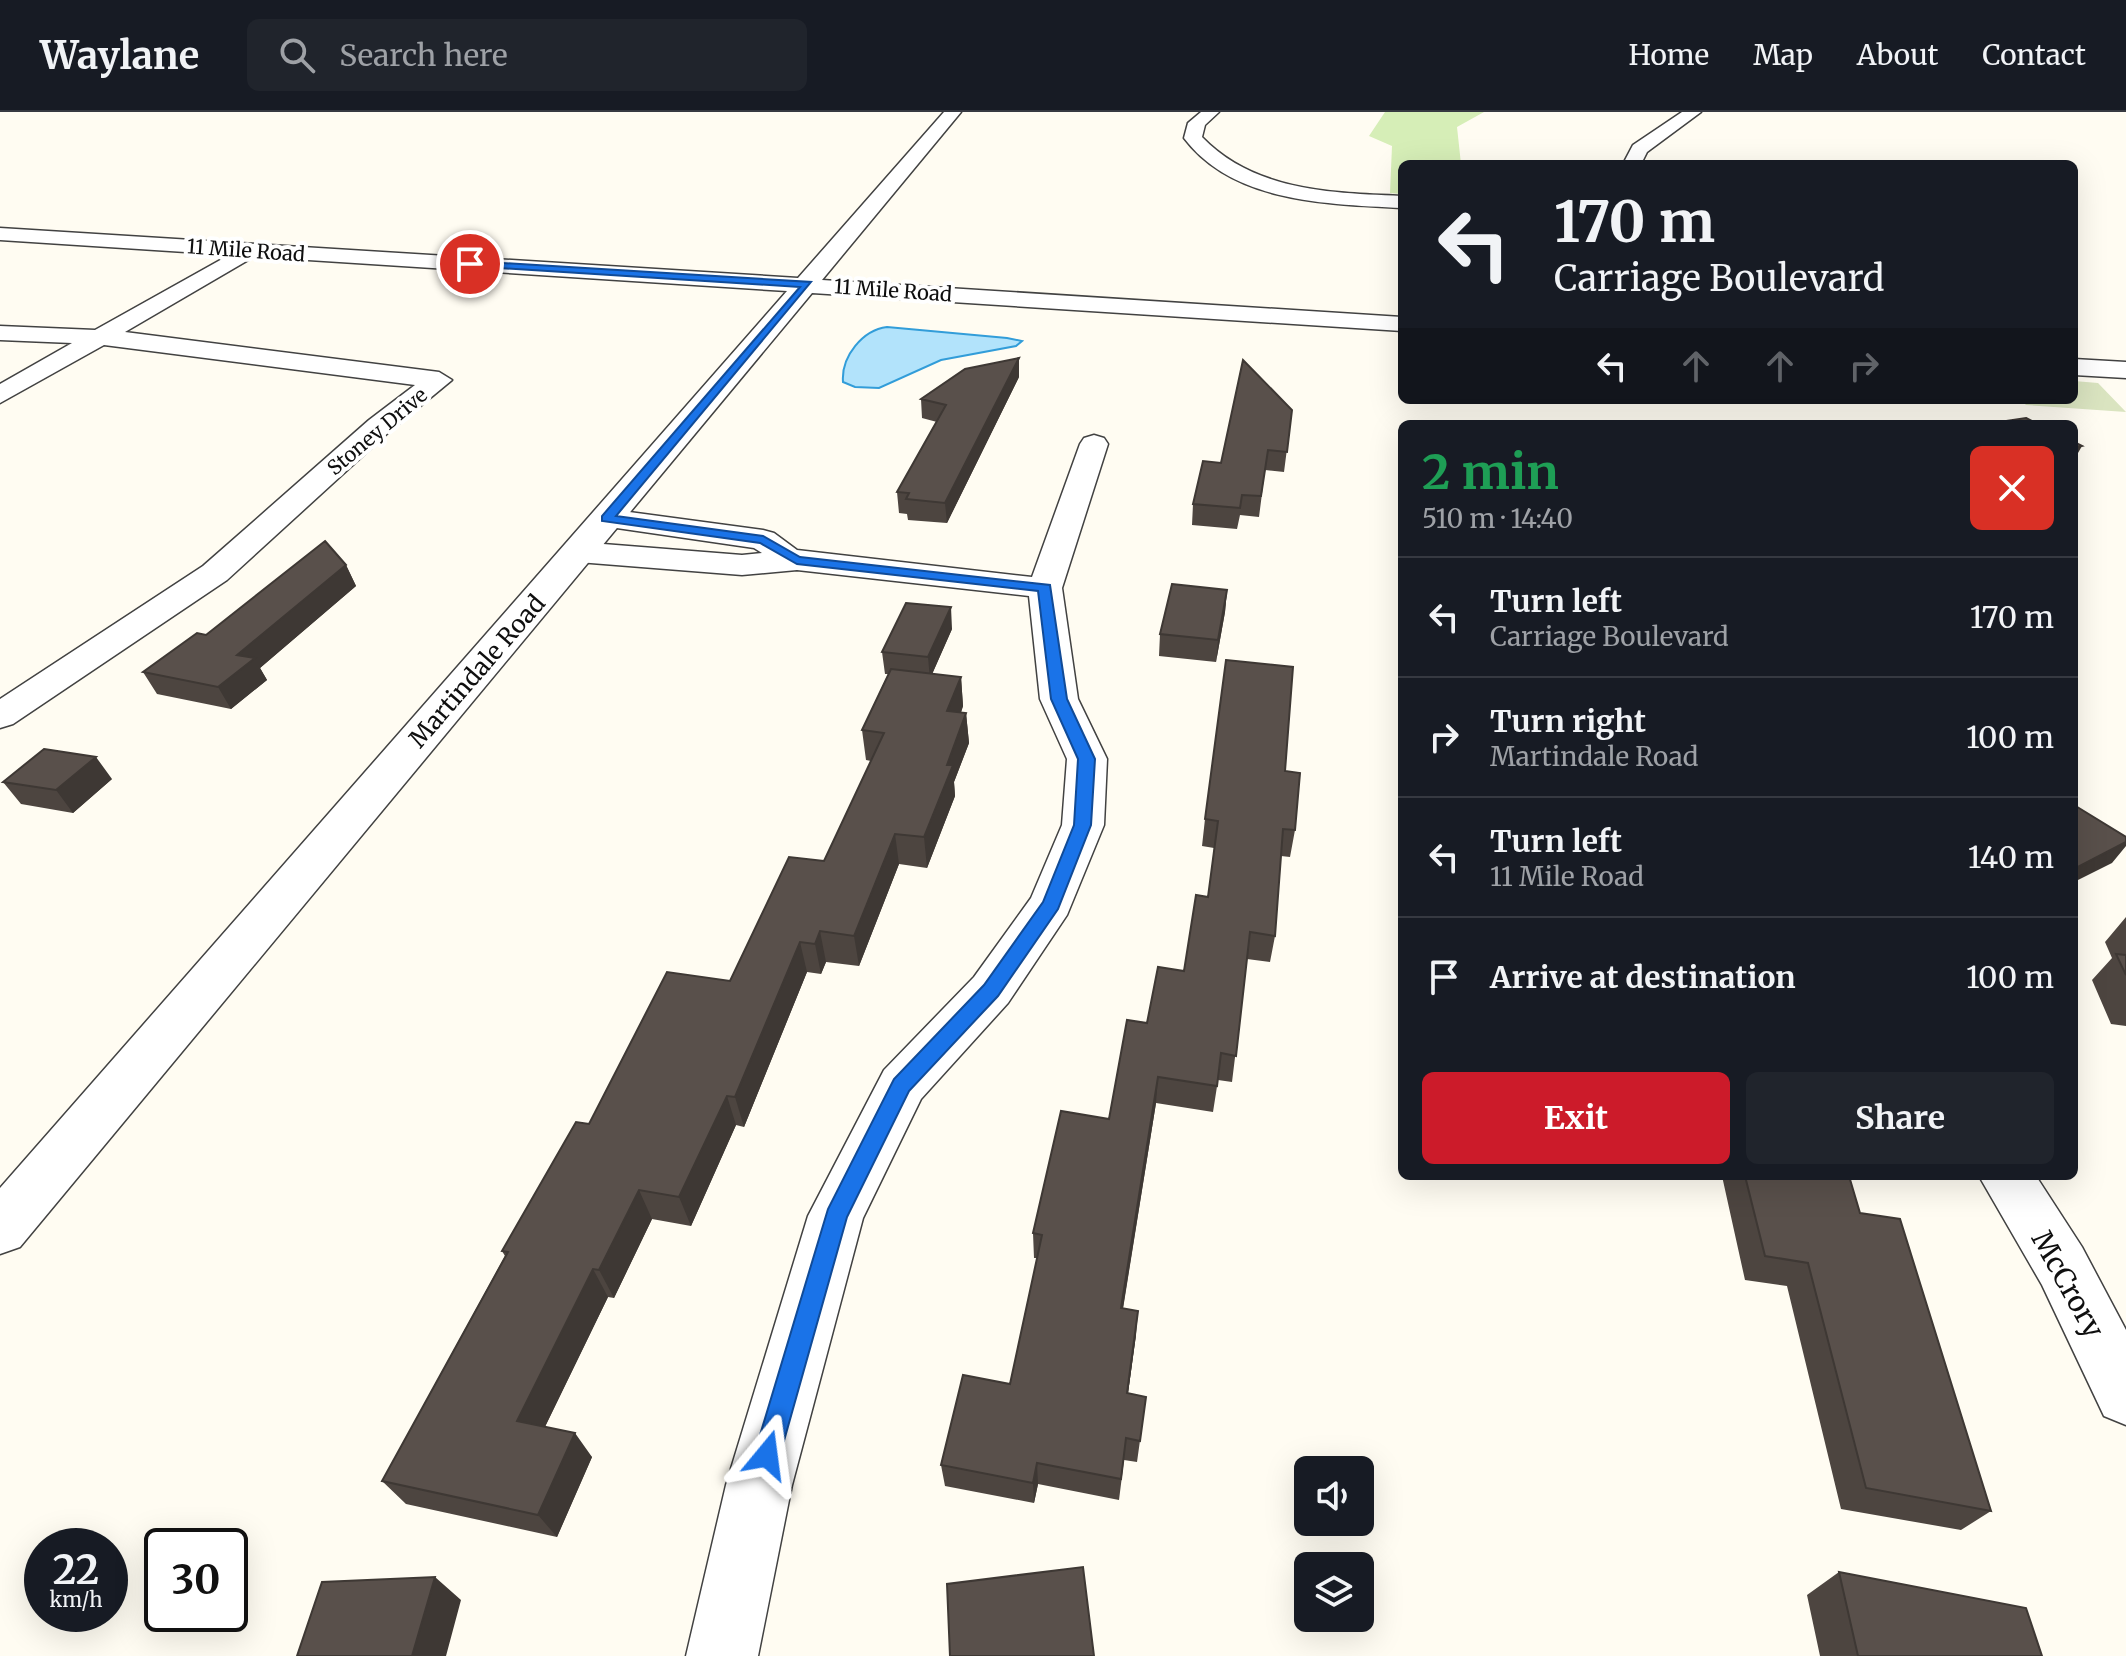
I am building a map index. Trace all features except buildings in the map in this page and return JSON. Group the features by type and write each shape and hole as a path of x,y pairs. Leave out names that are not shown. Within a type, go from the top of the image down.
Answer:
{"street":[{"name":"Martindale Road","path":"0,1229 953,112"},
{"path":"1211,112 1197,123 1193,138 1203,152 1234,174 1298,192 1398,202"},
{"path":"1634,160 1639,149 1693,112"},
{"name":"11 Mile Road","path":"0,234 1398,324"},
{"path":"0,395 102,338 145,307 249,250"},
{"path":"102,338 151,323 284,252"},
{"name":"Stoney Drive","path":"0,333 182,345 334,370 439,380 379,426 267,530 215,573 0,716"},
{"path":"2078,367 2126,370"},
{"path":"722,1656 759,1485 836,1216 902,1085 991,990 1051,904 1083,825 1087,759 1059,699 1045,588 1094,444"},
{"path":"607,518 763,540 797,560"},
{"path":"578,552 742,565 797,560 1045,588"},
{"name":"McCrory","path":"2008,1180 2062,1266 2126,1394"}],"green space":[{"path":"1385,112 1484,112 1457,127 1461,160 1398,160 1398,194 1390,193 1392,146 1369,136"},
{"path":"2078,381 2098,383 2126,412 2026,405 2078,404"}],"water":[{"path":"887,327 1022,341 1016,346 941,360 879,388 855,387 843,382 846,363 855,346 870,333"}],"route":[{"path":"470,264 807,284 607,518 763,540 797,560 1045,588 1059,699 1087,759 1083,825 1051,904 991,990 902,1085 836,1216 767,1455"}]}
